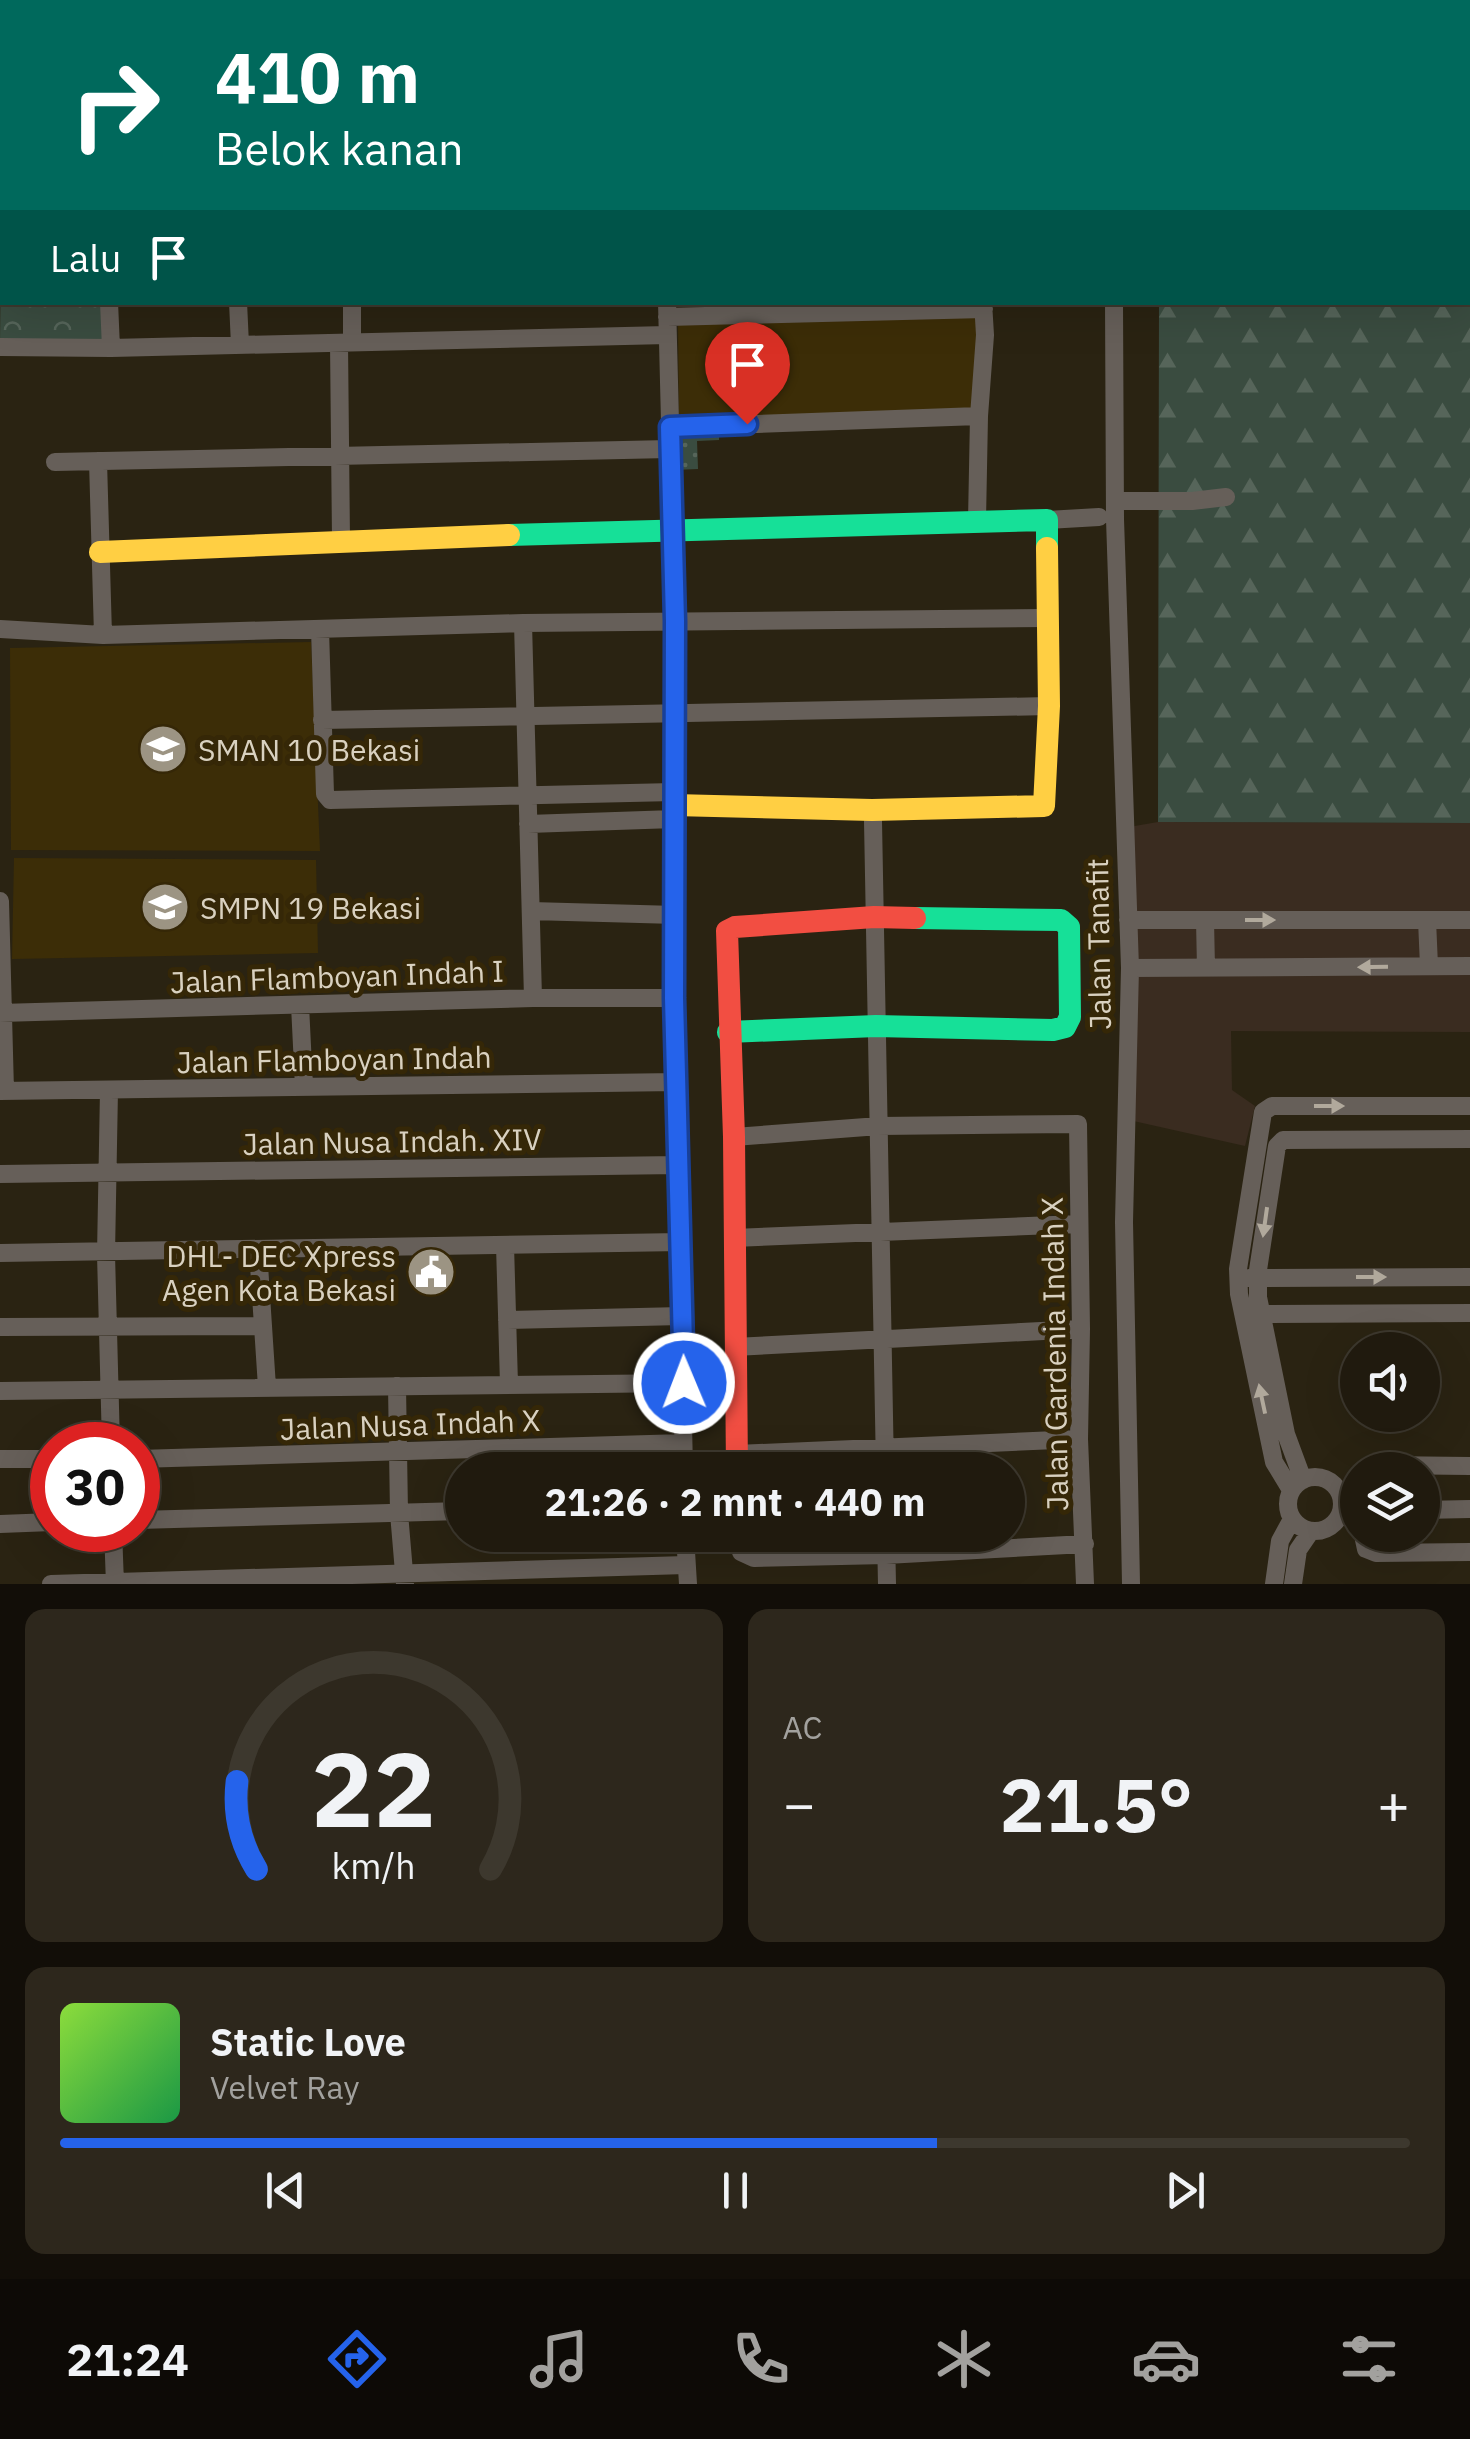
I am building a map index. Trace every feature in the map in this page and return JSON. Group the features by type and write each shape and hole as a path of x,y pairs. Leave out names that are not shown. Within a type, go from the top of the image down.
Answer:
{"street":[{"path":"110,305 112,348"},
{"path":"238,305 240,345"},
{"path":"341,540 345,342 351,305"},
{"name":"Jalan Tanafit","path":"1114,305 1115,501 1130,968 1124,1222 1131,1584"},
{"path":"0,347 345,342 667,318 984,306 976,521"},
{"path":"667,318 675,621 672,1082 681,1242 683,1452"},
{"path":"670,427 978,416"},
{"path":"55,462 670,448"},
{"path":"98,461 103,635"},
{"path":"1115,501 1192,502 1226,497"},
{"path":"100,552 341,540 1099,518"},
{"path":"320,628 325,794 330,800 526,796 674,806 1040,808 1045,802 1049,706 1048,520"},
{"path":"0,629 103,635 523,623 1047,618"},
{"path":"523,623 533,998"},
{"path":"322,720 1049,706"},
{"path":"528,824 674,806"},
{"path":"873,821 884,1452"},
{"path":"0,901 2,1091"},
{"path":"531,911 676,914"},
{"path":"728,1032 876,1026 1054,1030 1066,1027 1070,1017 1069,927 1062,920 874,917 735,927 727,931 728,1032 734,1137 737,1452"},
{"path":"1128,920 1470,920"},
{"path":"1206,920 1206,968"},
{"path":"1427,920 1430,966"},
{"path":"1130,968 1470,966"},
{"name":"Jalan Flamboyan Indah I","path":"1,1013 533,998 674,998"},
{"path":"300,1005 304,1087"},
{"name":"Jalan Flamboyan Indah","path":"2,1091 672,1082"},
{"path":"109,1090 106,1254 111,1422"},
{"path":"1266,1108 1470,1106"},
{"path":"1266,1108 1279,1142 1254,1314 1274,1462 1297,1485"},
{"path":"1254,1314 1238,1277 1266,1108"},
{"name":"Jalan Gardenia Indah X","path":"879,1126 1078,1124 1079,1439 1085,1584"},
{"path":"734,1137 879,1126"},
{"path":"1279,1142 1470,1139"},
{"name":"Jalan Nusa Indah. XIV","path":"0,1174 678,1165"},
{"path":"734,1238 1078,1224"},
{"path":"0,1254 681,1242"},
{"path":"505,1246 510,1384"},
{"path":"258,1250 267,1387"},
{"path":"1238,1277 1470,1277"},
{"path":"1254,1314 1470,1313"},
{"path":"507,1320 682,1316"},
{"path":"0,1328 263,1326"},
{"path":"734,1346 1081,1329"},
{"path":"0,1390 684,1383"},
{"path":"396,1386 405,1579"},
{"path":"829,1452 884,1446 1079,1439"},
{"name":"Jalan Nusa Indah X","path":"160,1457 683,1444"},
{"path":"0,1459 30,1459"},
{"path":"1440,1466 1470,1466"},
{"path":"1311,1531 1292,1519 1287,1505 1297,1485 1318,1477 1332,1484 1340,1495"},
{"path":"1440,1509 1470,1508"},
{"path":"160,1519 445,1512"},
{"path":"1293,1584 1298,1550 1311,1531 1340,1518"},
{"path":"1274,1584 1280,1541 1292,1519"},
{"path":"0,1524 30,1523"},
{"path":"748,1552 754,1558 886,1556 1085,1544"},
{"path":"114,1552 115,1584"},
{"path":"686,1552 688,1584"},
{"path":"886,1552 887,1584"},
{"path":"1374,1552 1470,1552"},
{"path":"51,1584 405,1579 686,1564"}],"shaded area":[{"path":"978,315 975,411 679,422 678,324"},
{"name":"SMAN 10 Bekasi","path":"311,642 320,851 11,850 10,648"},
{"path":"1158,822 1470,823 1470,1032 1231,1031 1232,1090 1255,1106 1245,1146 1129,1120 1129,827"},
{"name":"SMPN 19 Bekasi","path":"14,858 316,860 318,953 12,959"}],"green space":[{"path":"0,305 103,305 104,342 0,344"},
{"path":"1159,305 1470,305 1470,823 1158,822"},
{"path":"771,332 771,382 721,382 720,334"},
{"path":"719,427 719,440 697,441 698,469 674,470 672,429"}],"traffic: fast":[{"path":"509,535 1047,520 1047,548"},
{"path":"728,1032 876,1026 1053,1030 1065,1027 1070,1017 1069,927 1061,920 915,918"}],"traffic: slow":[{"path":"100,552 509,535"},
{"path":"674,805 872,810 1044,806 1049,706 1047,548"}],"traffic: jam":[{"path":"737,1452 734,1137 727,931 735,927 874,917 915,918"}],"place":[{"name":"SMAN 10 Bekasi","path":"163,749"},
{"name":"SMPN 19 Bekasi","path":"165,907"},
{"name":"DHL- DEC Xpress Agen Kota Bekasi","path":"431,1272"}],"route":[{"path":"684,1383 674,998 675,621 670,427 747,424"}]}
